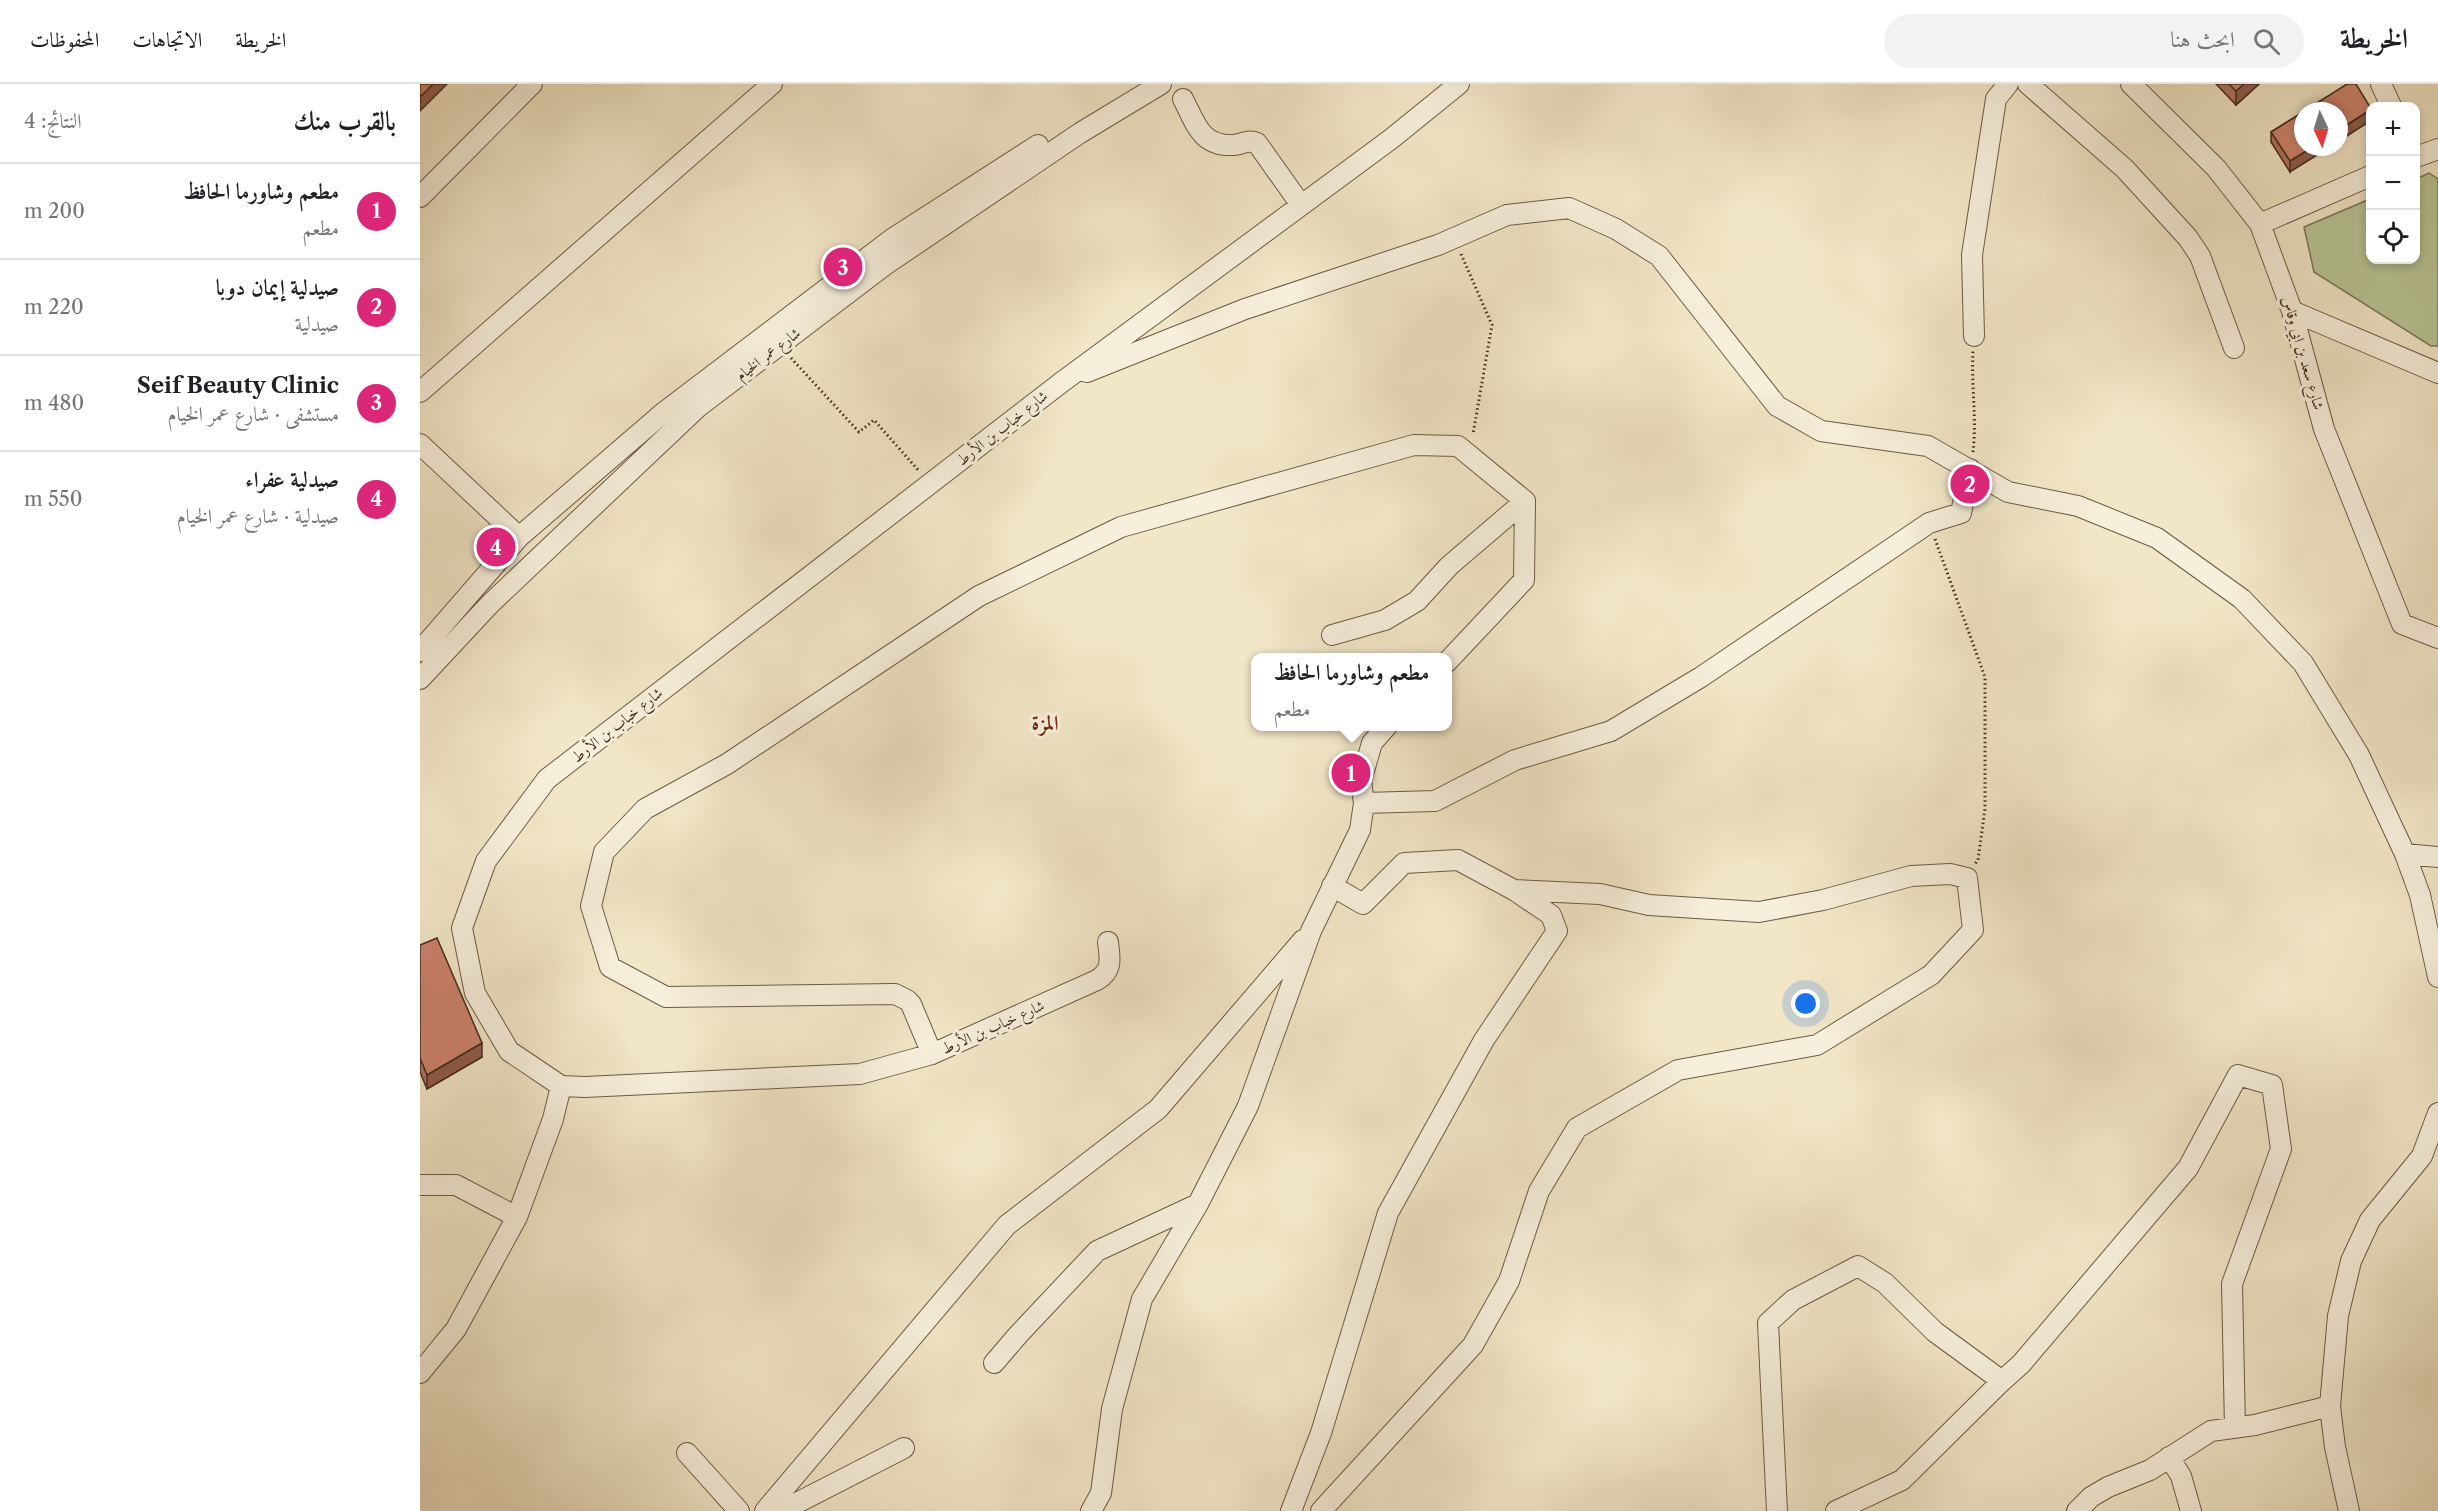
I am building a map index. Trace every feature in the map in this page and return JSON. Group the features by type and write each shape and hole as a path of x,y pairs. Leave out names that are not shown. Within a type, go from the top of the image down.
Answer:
{"street":[{"path":"420,197 532,84"},
{"path":"420,392 772,84"},
{"name":"شارع عمر الخيام","path":"420,651 519,537 663,413 892,239 1134,84"},
{"name":"شارع عمر الخيام","path":"420,679 499,596 698,407 885,265 1080,133 1161,84"},
{"name":"شارع خباب بن الأرط","path":"1108,942 1111,965 1108,971 1097,980 932,1054 860,1074 585,1087 561,1086 509,1051 476,993 462,928 486,861 547,779 1062,382 1301,206 1460,84"},
{"path":"1974,336 1972,255 1996,99 2008,84"},
{"path":"2028,84 2125,170 2188,238 2200,256 2234,348"},
{"name":"شارع سعد بن ابي وقاس","path":"2131,84 2216,168 2260,224 2292,311 2324,429 2402,624 2438,638"},
{"path":"2381,84 2389,102"},
{"path":"1183,99 1205,139 1212,143 1229,145 1250,140 1257,143 1301,206"},
{"path":"2418,156 2438,148"},
{"path":"2260,224 2366,178"},
{"path":"1062,382 1245,309 1454,238 1507,215 1569,208 1616,229 1659,256 1776,406 1821,431 1928,446 2008,492 2078,506 2157,538 2242,599 2302,663 2359,755 2405,854 2420,895 2438,977"},
{"path":"2292,311 2437,374"},
{"path":"420,444 519,537"},
{"path":"932,1054 911,1004 908,1000 895,994 666,997 610,967 591,906 604,852 645,808 727,764 979,596 1121,527 1414,445 1458,446 1525,501"},
{"path":"1364,803 1435,801 1515,760 1611,731 1701,677 1929,523 1961,513 1971,469"},
{"path":"1332,634 1384,620 1417,601 1449,566 1525,501"},
{"path":"1452,657 1524,580 1525,501"},
{"path":"1092,1511 1101,1493 1112,1409 1142,1299 1198,1204 1248,1106 1311,931 1360,830 1364,803 1361,782 1372,742 1382,731"},
{"path":"2405,854 2438,857"},
{"path":"1291,1511 1321,1433 1388,1213 1484,1040 1557,931 1551,915 1514,890 1458,860 1404,863 1363,904 1332,886"},
{"path":"1321,1511 1473,1345 1509,1281 1539,1191 1577,1128 1678,1070 1817,1045 1931,975 1973,930 1967,878 1950,874 1911,876 1823,900 1760,912 1649,905 1600,894 1514,890"},
{"path":"765,1511 1007,1225 1158,1108 1311,931"},
{"path":"1836,1511 1902,1480 2021,1364 2188,1167 2238,1075 2272,1085 2281,1149 2232,1284 2235,1428"},
{"path":"420,1373 456,1329 517,1217 553,1119 561,1086"},
{"path":"2349,1511 2335,1447 2330,1406 2338,1316 2350,1261 2370,1220 2422,1156 2438,1113"},
{"path":"420,1185 456,1185 517,1217"},
{"path":"994,1363 1097,1251 1198,1204"},
{"path":"1777,1511 1768,1323 1793,1300 1857,1266 1885,1283 1935,1332 2002,1381"},
{"path":"2077,1511 2091,1497 2108,1487 2150,1470 2211,1431 2255,1425 2330,1406"},
{"path":"770,1511 793,1505 904,1448"},
{"path":"687,1453 739,1511"},
{"path":"2169,1457 2181,1476 2192,1511"}],"path":[{"path":"1454,238 1492,325 1469,454"},
{"path":"1971,469 1976,429 1972,374 1974,336"},
{"path":"780,346 859,432 874,420 931,483"},
{"path":"1929,523 1985,677 1985,809 1978,860 1967,878"}],"green space":[{"path":"2429,173 2438,179 2438,346 2431,346 2314,272 2304,227 2366,201 2366,264 2420,264 2420,177"}],"building":[{"path":"420,84 433,84 420,97"},
{"path":"2229,84 2244,84 2236,91"},
{"path":"2347,84 2356,84 2367,102 2366,113 2348,124 2348,102 2318,102"},
{"path":"2294,118 2294,156 2298,156 2290,161 2271,132"},
{"path":"437,938 482,1043 427,1075 420,1058 420,945"}],"place":[{"name":"Seif Beauty Clinic","path":"843,267"},
{"name":"صيدلية إيمان دوبا","path":"1970,484"},
{"name":"صيدلية عفراء","path":"496,547"},
{"name":"مطعم وشاورما الحافظ","path":"1351,773"}],"district":[{"name":"المزة","path":"1045,723"}]}
